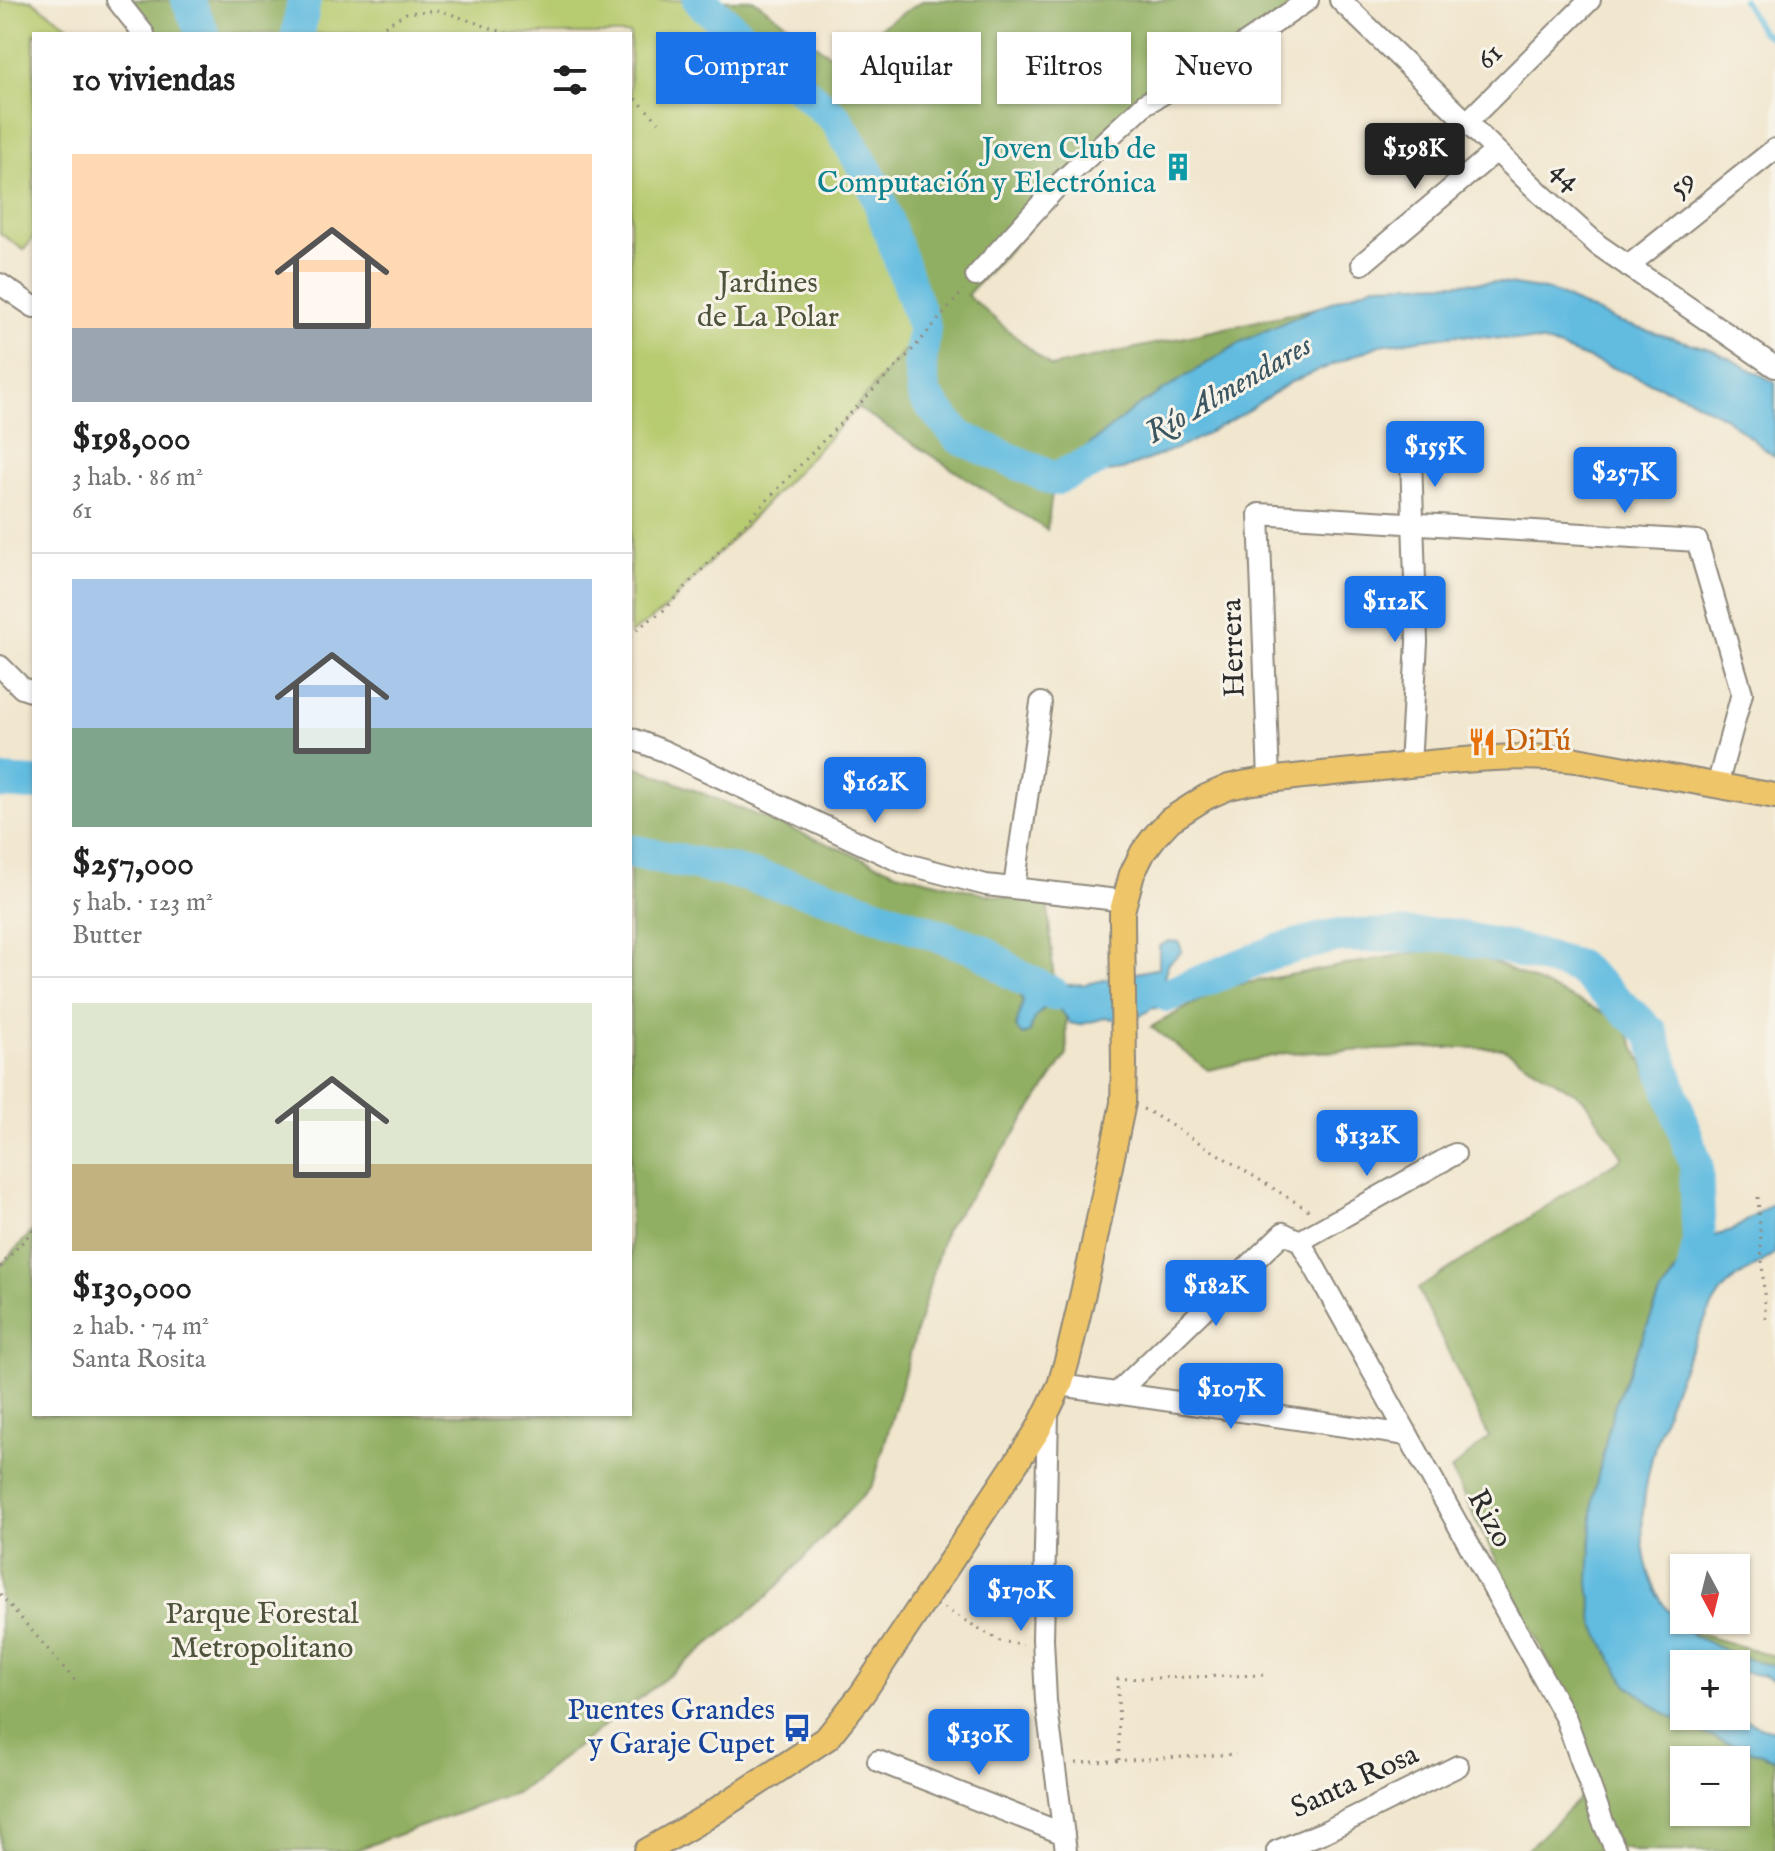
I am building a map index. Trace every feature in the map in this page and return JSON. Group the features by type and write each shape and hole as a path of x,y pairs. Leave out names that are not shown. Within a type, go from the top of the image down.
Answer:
{"main road":[{"path":"647,1851 703,1819 827,1738 862,1694 1048,1412 1060,1385 1090,1263 1123,1103 1124,911 1132,874 1143,852 1170,820 1198,801 1229,787 1410,765 1511,757 1577,760 1775,796"}],"street":[{"path":"117,0 142,32"},
{"path":"976,276 1062,181 1145,104 1215,64 1308,0"},
{"name":"44","path":"1340,0 1598,245 1775,367"},
{"name":"61","path":"1467,122 1590,0"},
{"name":"59","path":"1628,266 1775,149"},
{"path":"1362,264 1496,151"},
{"path":"0,284 32,306"},
{"path":"1410,765 1417,642 1411,457"},
{"name":"Herrera","path":"1269,780 1259,514 1414,523"},
{"path":"1414,523 1697,541 1742,693 1717,786"},
{"path":"0,666 28,690"},
{"path":"1014,887 1041,703"},
{"path":"632,739 903,863 986,885 1014,887 1124,911"},
{"path":"1118,1392 1292,1237 1455,1154"},
{"name":"Rizo","path":"1292,1237 1566,1719 1616,1851"},
{"path":"1060,1385 1407,1435"},
{"path":"1048,1412 1043,1648 1046,1701 1065,1842"},
{"path":"878,1761 1065,1842"},
{"name":"Santa Rosa","path":"1277,1851 1324,1832 1458,1766"}],"path":[{"path":"374,32 406,13 439,10 502,32"},
{"path":"632,95 659,122"},
{"path":"632,633 664,610 906,357 952,303"},
{"path":"1123,1103 1148,1111 1311,1212 1292,1237"},
{"path":"1758,1197 1766,1324"},
{"path":"0,1267 32,1231"},
{"path":"0,1594 78,1684"},
{"path":"927,1598 1000,1641 1043,1648"},
{"path":"1119,1760 1118,1679 1263,1675"},
{"path":"1056,1764 1236,1754"}],"green space":[{"path":"0,0 31,0 77,32 32,32 32,239 24,250 0,233"},
{"path":"132,0 304,0 297,32 147,32"},
{"name":"Jardines de La Polar","path":"304,0 699,0 736,32 656,32 656,104 816,102 836,119 873,183 924,327 906,357 664,610 632,633 632,32 298,32"},
{"path":"699,0 754,0 798,32 736,32"},
{"path":"924,0 1308,0 1258,32 1147,32 1147,103 967,295 1051,367 1316,308 1243,341 1135,408 1078,454 1054,479 1047,530 856,407 924,327 873,183 836,119 816,102 816,45 832,56 832,104 981,104 981,32 873,32"},
{"name":"Parque Forestal Metropolitano","path":"632,765 897,872 985,894 1048,905 1054,984 1039,981 1016,987 1023,1001 1016,1027 1025,1035 1030,1032 1034,1018 1042,1009 1054,1006 1060,1009 1066,1016 1067,1055 1008,1144 945,1230 873,1485 766,1598 520,1791 353,1851 0,1851 0,1267 32,1231 32,1416 632,1416"},
{"path":"1455,945 1622,1021 1685,1150 1686,1256 1660,1295 1613,1410 1590,1545 1629,1686 1670,1716 1670,1730 1697,1730 1738,1746 1670,1746 1670,1826 1750,1826 1750,1750 1775,1759 1775,1851 1634,1851 1624,1847 1616,1851 1526,1851 1594,1784 1576,1717 1451,1470 1489,1437 1418,1289 1623,1157 1584,1099 1502,1048 1286,1053 1208,1070 1151,1027 1224,987"},
{"path":"1692,1634 1699,1634 1775,1656 1775,1667 1750,1660 1750,1650 1724,1650"}],"water":[{"path":"1496,282 1551,291 1618,322 1713,350 1775,383 1775,457 1724,417 1689,398 1632,375 1544,342 1456,335 1380,345 1291,382 1241,415 1185,445 1122,470 1054,479 1078,454 1135,408 1243,341 1316,308 1375,285"},
{"path":"1169,941 1179,942 1182,951 1167,965 1164,978 1167,982 1175,977 1191,978 1204,968 1215,989 1178,1009 1153,1008 1132,1021 1105,1018 1079,1025 1070,1023 1058,1009 1047,1007 1037,1016 1030,1032 1024,1035 1016,1027 1023,1001 1013,973 1039,981 1086,984 1159,968 1159,946"},
{"path":"1775,1202 1775,1254 1734,1280 1720,1294 1676,1384 1648,1477 1643,1509 1643,1539 1654,1586 1670,1612 1670,1634 1692,1634 1724,1650 1670,1650 1670,1716 1629,1686 1594,1624 1589,1583 1593,1497 1613,1410 1660,1295 1686,1256 1699,1244 1731,1231"},
{"path":"1750,1660 1775,1667 1775,1681 1750,1674"},
{"path":"1750,1722 1775,1730 1775,1759 1750,1750 1750,1746 1738,1746 1697,1730 1750,1730"}],"waterway":[{"name":"Río Almendares","path":"188,0 202,32"},
{"name":"Río Almendares","path":"298,32 304,0"},
{"name":"Río Almendares","path":"699,0 836,119 873,183 924,327 920,364 924,396 959,437 1054,479 1095,461"},
{"path":"1743,0 1761,31 1775,40"},
{"path":"0,782 32,784"},
{"path":"632,851 732,871 823,895 980,950 1013,973 1053,994"},
{"path":"1168,995 1277,951 1334,936 1446,935 1578,967 1651,1032 1696,1165 1699,1244 1690,1289"}],"place":[{"name":"Joven Club de Computación y Electrónica","path":"1178,167"},
{"name":"DiTú","path":"1482,742"},
{"name":"Puentes Grandes y Garaje Cupet","path":"797,1728"}]}
